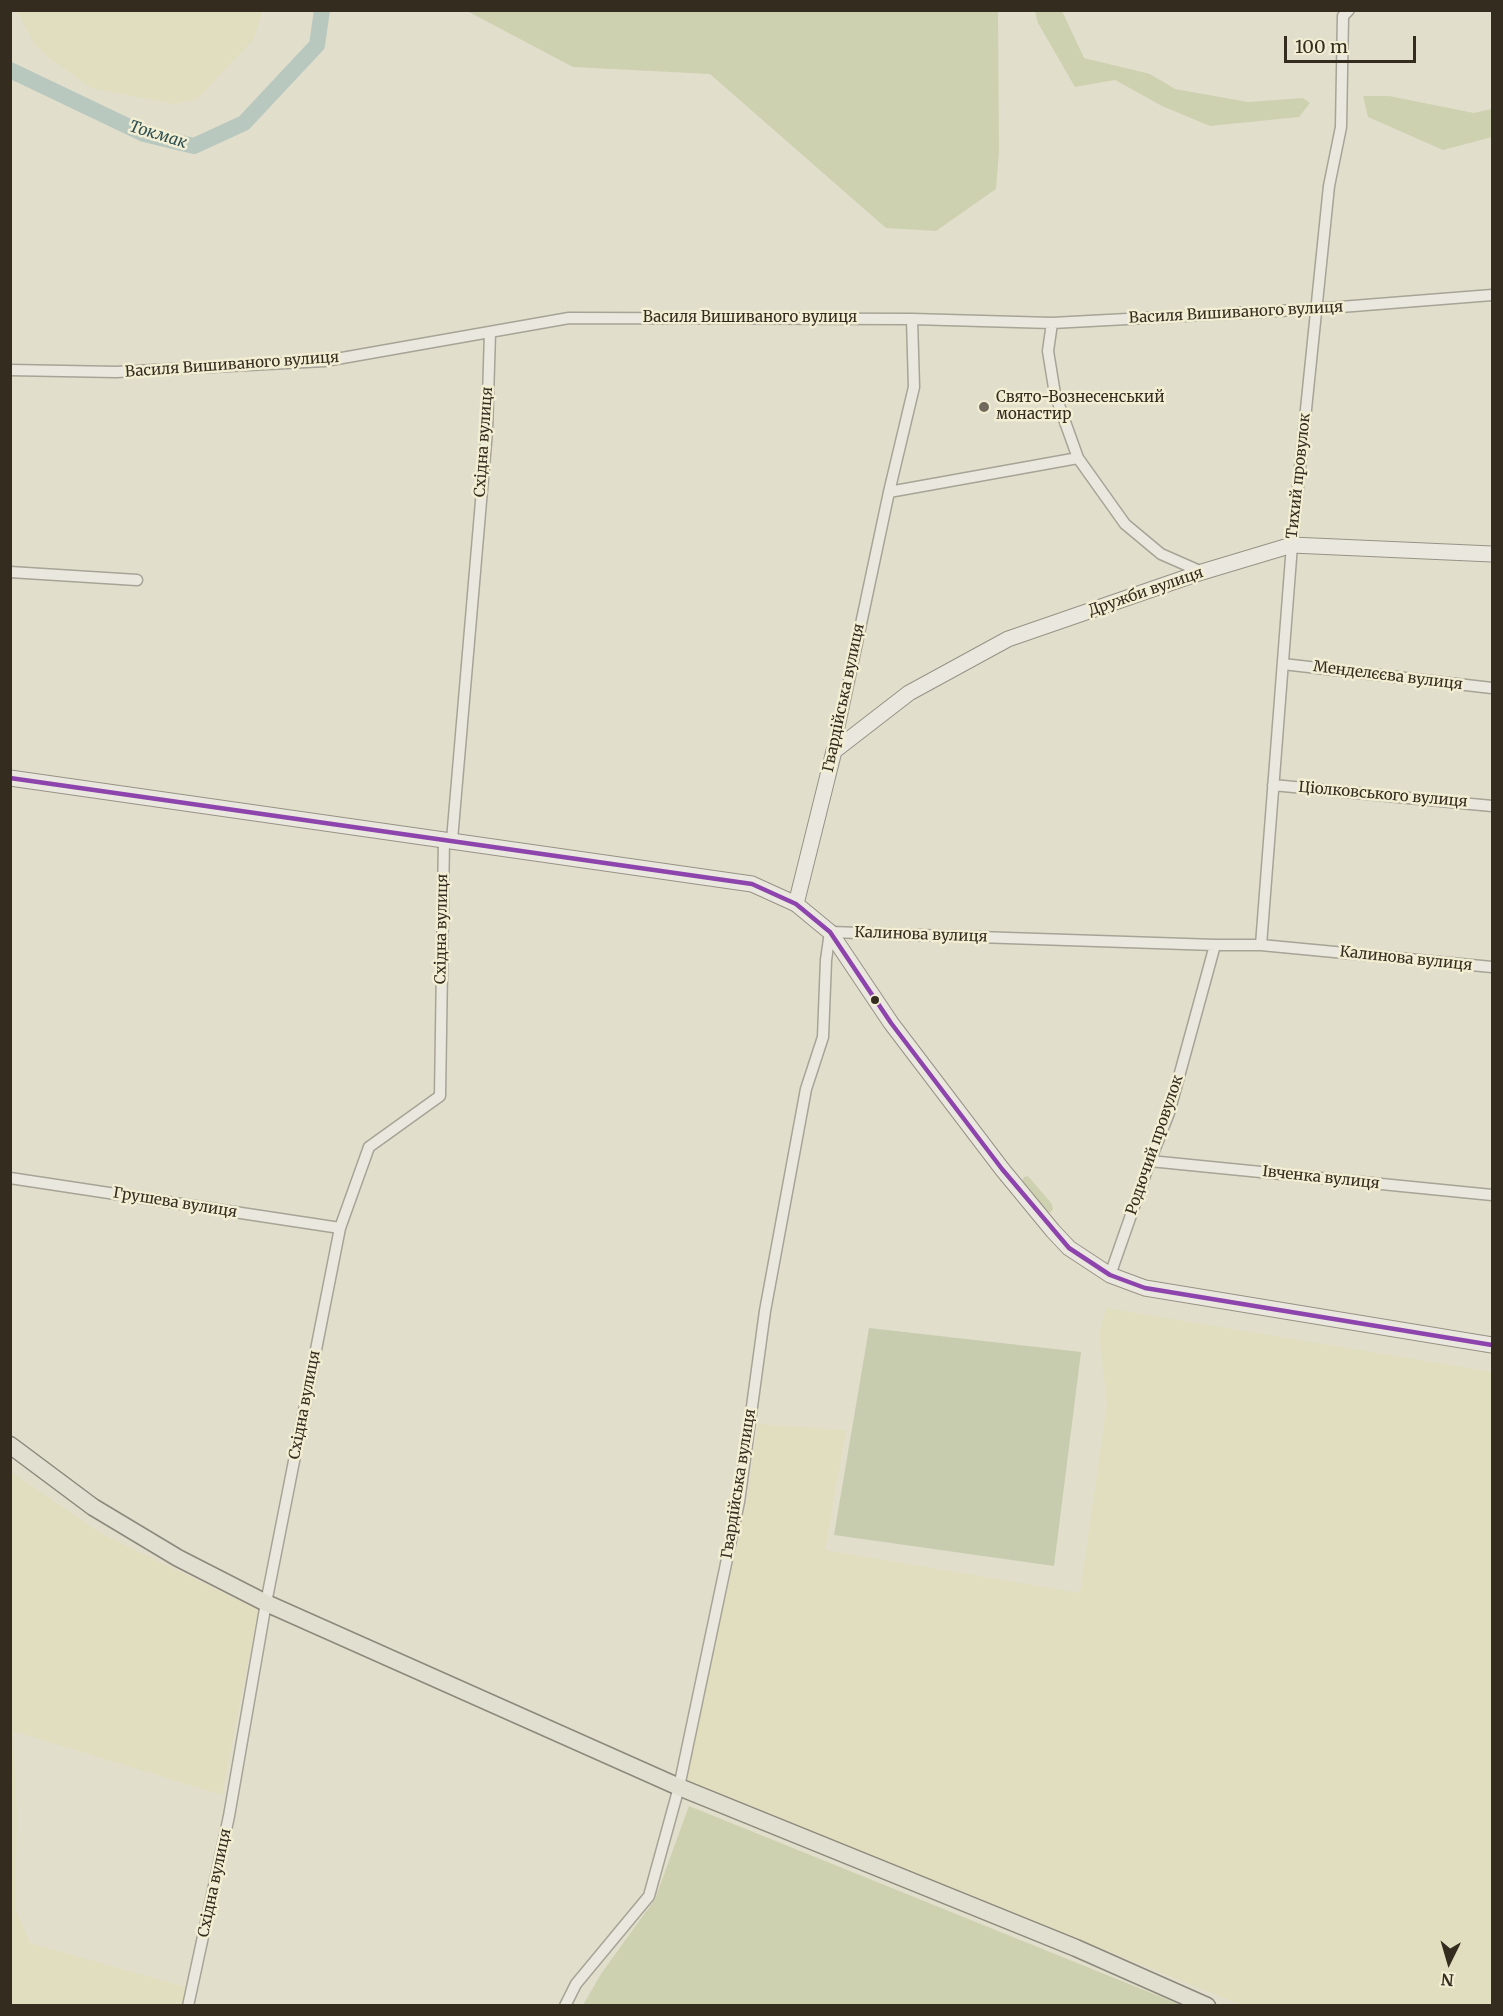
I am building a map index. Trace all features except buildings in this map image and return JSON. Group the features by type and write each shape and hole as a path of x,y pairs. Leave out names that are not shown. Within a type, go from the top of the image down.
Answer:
{"main road":[{"path":"10,1445 93,1507 178,1558 266,1603 679,1787 1076,1948 1207,2006"}],"street":[{"name":"Тихий провулок","path":"1262,945 1292,545 1329,186 1341,127 1343,16 1349,10"},
{"name":"Василя Вишиваного вулиця","path":"10,370 116,372 325,361 569,318 912,319 1052,323 1315,309 1492,296"},
{"name":"Гвардійська вулиця","path":"796,904 834,751 889,492 914,387 912,319"},
{"path":"1052,323 1048,351 1054,394 1078,458 1125,524 1161,554 1202,572"},
{"name":"Східна вулиця","path":"188,2006 229,1816 266,1603 340,1228 369,1147 440,1096 448,839 487,431 490,332"},
{"path":"889,492 1078,458"},
{"name":"Дружби вулиця","path":"834,751 909,693 1008,639 1202,572 1292,545 1492,554"},
{"path":"10,572 137,580"},
{"name":"Менделєєва вулиця","path":"1283,664 1492,688"},
{"path":"10,778 752,884 796,904 830,932 891,1023 1009,1178 1069,1248 1110,1275 1146,1288 1492,1345"},
{"name":"Ціолковського вулиця","path":"1273,784 1492,806"},
{"name":"Гвардійська вулиця","path":"565,2006 576,1984 649,1896 679,1787 739,1502 765,1311 806,1089 823,1037 826,960 830,932"},
{"name":"Калинова вулиця","path":"830,932 1262,945 1492,967"},
{"name":"Родючий провулок","path":"1110,1275 1169,1113 1215,945"},
{"name":"Івченка вулиця","path":"1150,1161 1492,1195"},
{"name":"Грушева вулиця","path":"10,1178 340,1228"}],"shaded area":[{"path":"17,11 263,11 253,40 197,99 174,104 91,88 48,57 34,43"},
{"path":"1106,1308 1492,1372 1492,2005 1241,2005 685,1780 746,1504 758,1424 846,1430 825,1550 1080,1593 1107,1404 1099,1334"},
{"path":"10,1471 100,1533 258,1610 222,1795 13,1731 17,1816 15,1909 30,1943 186,1987 182,2005 11,2005"}],"green space":[{"path":"467,11 998,11 999,152 996,189 936,231 886,228 710,74 573,67"},
{"path":"1035,11 1062,11 1084,58 1150,74 1175,89 1248,102 1303,98 1310,103 1299,117 1210,126 1162,106 1115,80 1075,87 1038,23"},
{"path":"1363,96 1389,96 1474,113 1492,109 1492,137 1443,150 1368,117"},
{"path":"1028,1176 1052,1204 1051,1212 1047,1213 1022,1181"},
{"path":"869,1328 1081,1352 1054,1566 834,1535"},
{"path":"689,1806 1181,2005 583,2005 601,1974 655,1899"}],"waterway":[{"name":"Токмак","path":"10,70 144,134 194,146 244,123 317,45 322,10"}],"transit line":[{"path":"10,778 752,884 796,904 830,932 891,1023 1002,1169 1069,1248 1110,1275 1145,1288 1492,1345"}],"place":[{"name":"Cвято-Вознесенський монастир","path":"984,407"}]}
